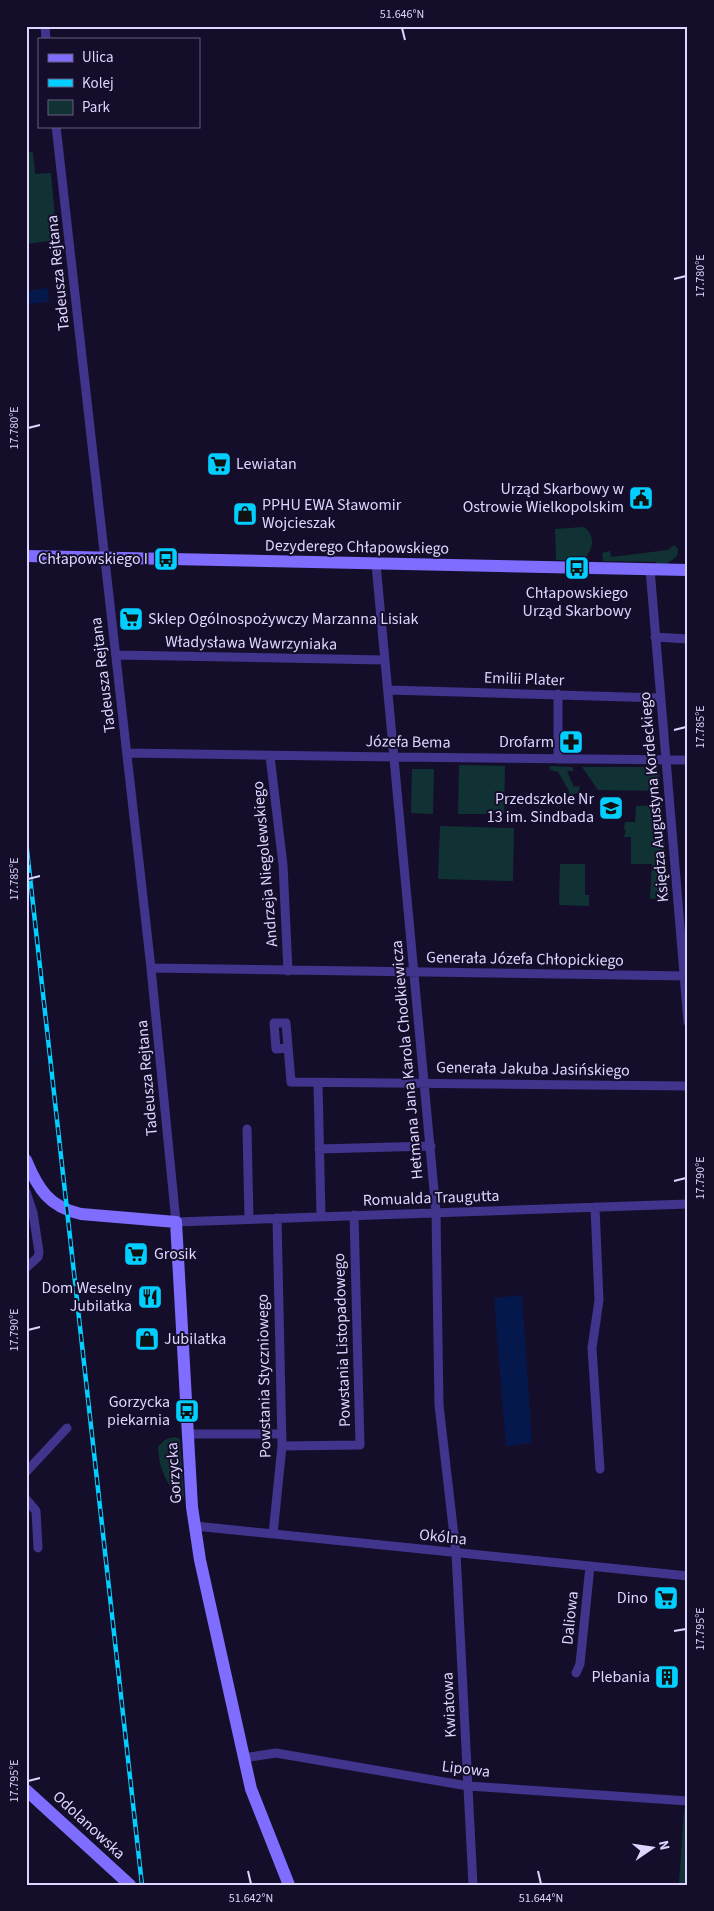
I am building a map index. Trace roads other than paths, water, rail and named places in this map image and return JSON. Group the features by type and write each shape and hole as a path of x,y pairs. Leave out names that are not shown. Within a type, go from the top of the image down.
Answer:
{"street":[{"name":"Tadeusza Rejtana","path":"56,128 151,968 176,1222"},
{"name":"Dezyderego Chłapowskiego","path":"26,556 688,570"},
{"name":"Hetmana Jana Karola Chodkiewicza","path":"376,564 431,1146 436,1212 439,1406 456,1553"},
{"name":"Księdza Augustyna Kordeckiego","path":"650,569 686,976 688,1022"},
{"path":"655,638 688,639"},
{"name":"Władysława Wawrzyniaka","path":"116,655 385,660"},
{"name":"Emilii Plater","path":"388,690 660,698"},
{"path":"558,694 558,759"},
{"name":"Józefa Bema","path":"127,753 394,758 688,760"},
{"name":"Andrzeja Niegolewskiego","path":"270,756 283,865 288,971"},
{"name":"Generała Józefa Chłopickiego","path":"151,968 686,976"},
{"name":"Generała Jakuba Jasińskiego","path":"288,1048 291,1082 688,1086"},
{"path":"318,1083 321,1216"},
{"path":"247,1128 249,1219"},
{"path":"319,1149 431,1146"},
{"path":"26,1160 29,1177 47,1198 67,1211 81,1214 176,1222"},
{"path":"26,1192 33,1213 39,1252 38,1257 26,1268"},
{"name":"Romualda Traugutta","path":"176,1222 688,1204"},
{"path":"595,1207 599,1300 592,1348 600,1468"},
{"name":"Powstania Listopadowego","path":"282,1446 360,1445 354,1215"},
{"name":"Powstania Styczniowego","path":"273,1534 282,1446 277,1218"},
{"name":"Gorzycka","path":"176,1222 188,1434 195,1526 202,1569 243,1758 255,1800 289,1885"},
{"path":"26,1472 67,1428"},
{"path":"188,1434 282,1434"},
{"path":"26,1499 36,1511 38,1548"},
{"name":"Okólna","path":"195,1526 688,1576"},
{"name":"Kwiatowa","path":"456,1553 473,1885"},
{"name":"Daliowa","path":"576,1673 580,1664 590,1566"},
{"name":"Lipowa","path":"243,1758 282,1753 468,1786 688,1801"},
{"name":"Odolanowska","path":"26,1790 130,1885"}],"water":[{"path":"48,288 49,302 26,304 26,291"},
{"path":"522,1295 532,1443 506,1446 494,1298"}],"railway":[{"path":"26,841 142,1885"}],"place":[{"name":"Lewiatan","path":"219,464"},
{"name":"Urząd Skarbowy w Ostrowie Wielkopolskim","path":"641,498"},
{"name":"PPHU EWA Sławomir Wojcieszak","path":"245,514"},
{"name":"Chłapowskiego I","path":"166,559"},
{"name":"Chłapowskiego Urząd Skarbowy","path":"577,568"},
{"name":"Sklep Ogólnospożywczy Marzanna Lisiak","path":"131,619"},
{"name":"Drofarm","path":"571,742"},
{"name":"Przedszkole Nr 13 im. Sindbada","path":"611,808"},
{"name":"Grosik","path":"136,1254"},
{"name":"Dom Weselny Jubilatka","path":"150,1297"},
{"name":"Jubilatka","path":"147,1339"},
{"name":"Gorzycka piekarnia","path":"187,1411"},
{"name":"Dino","path":"666,1598"},
{"name":"Plebania","path":"667,1677"}]}
